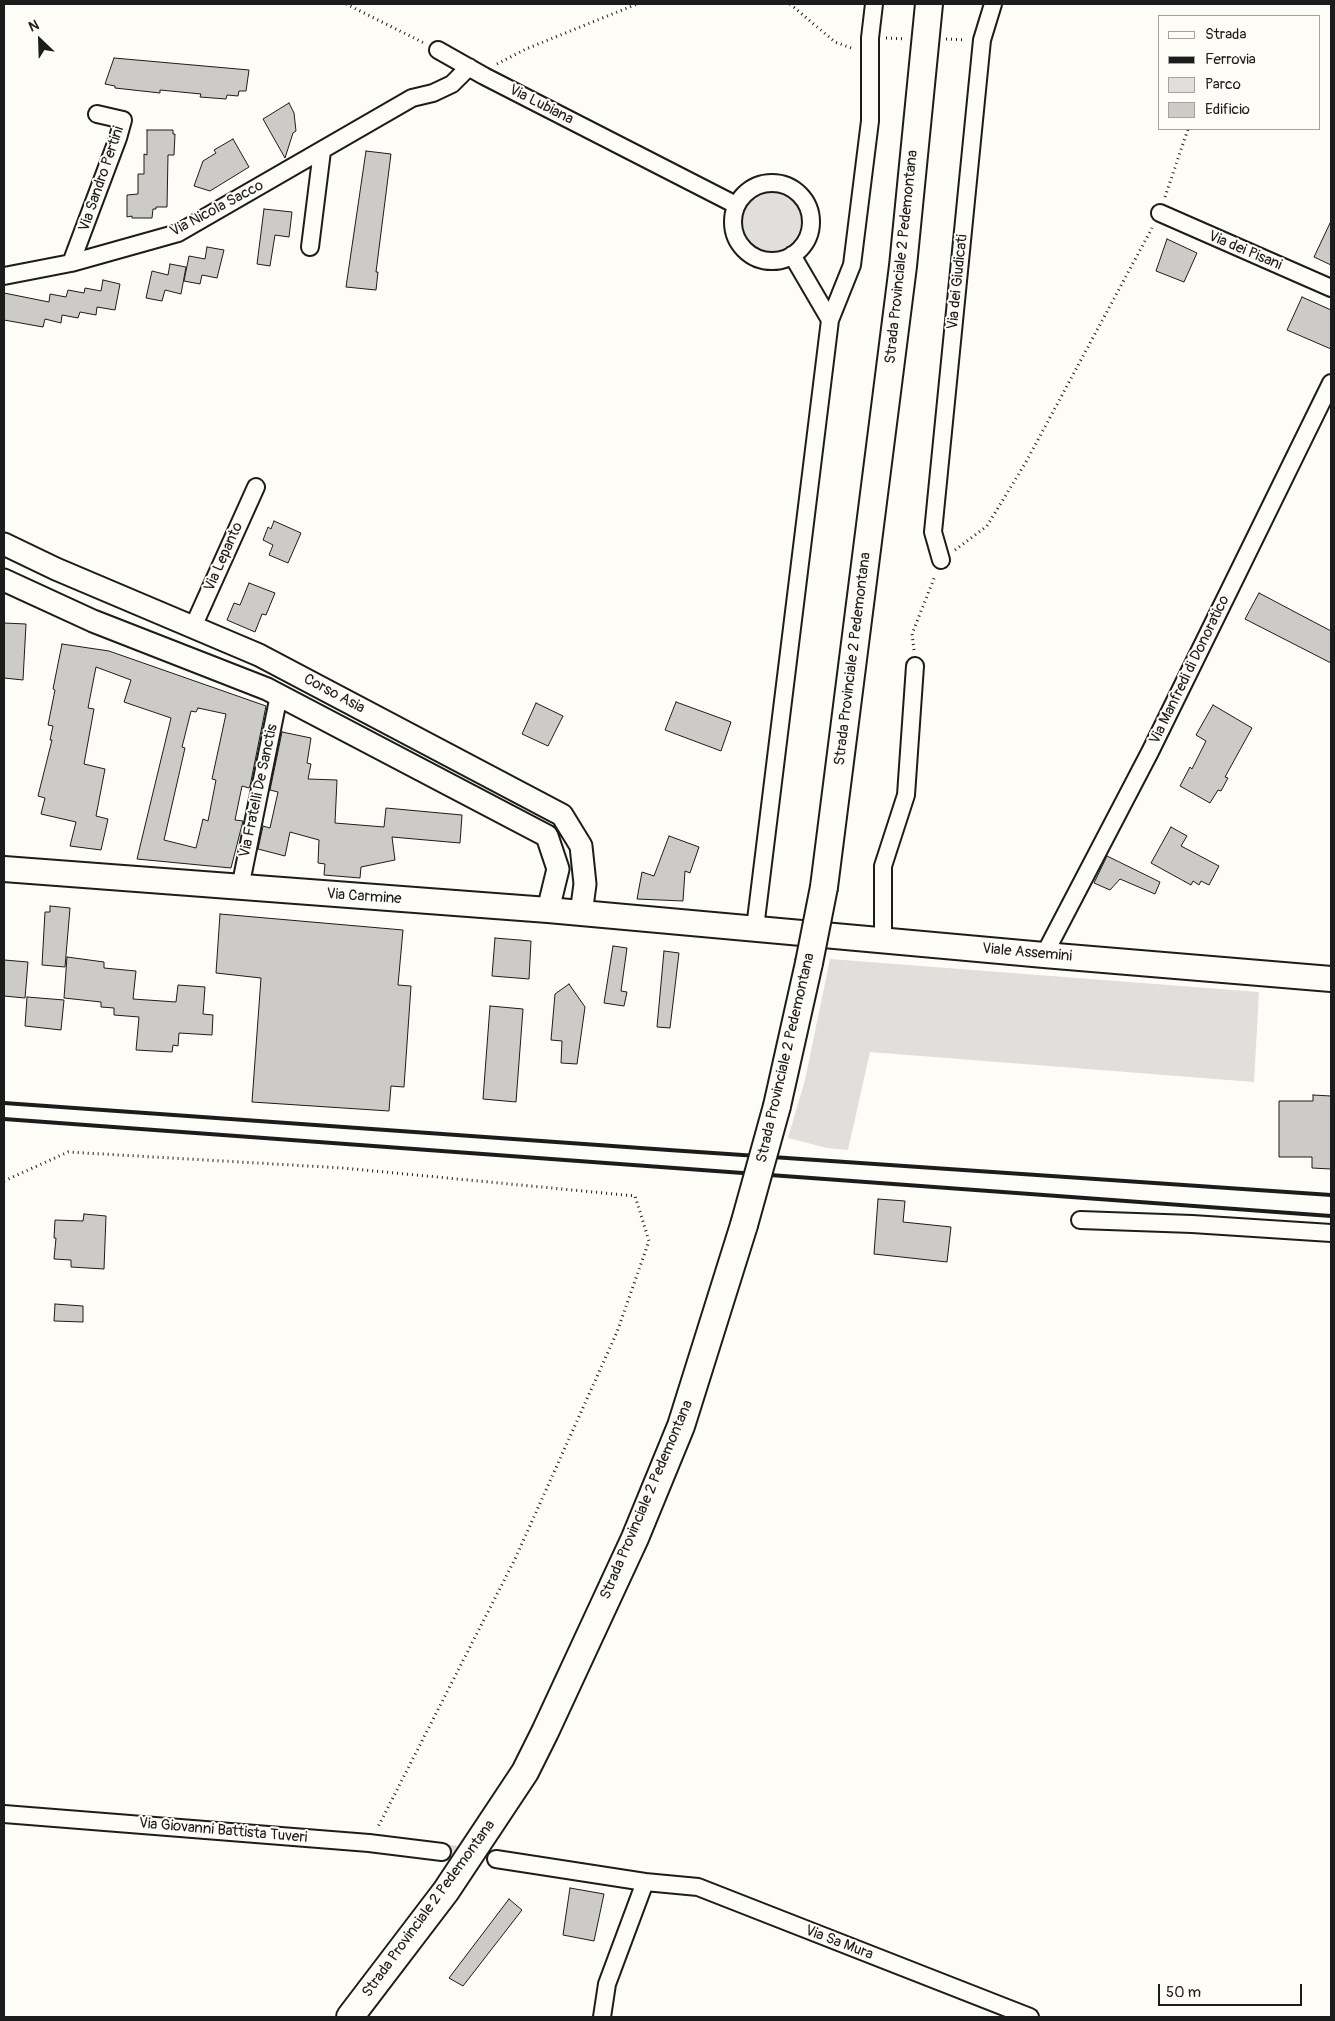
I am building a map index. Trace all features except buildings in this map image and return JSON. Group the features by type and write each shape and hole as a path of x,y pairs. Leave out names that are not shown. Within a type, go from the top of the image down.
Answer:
{"main road":[{"name":"Strada Provinciale 2 Pedemontana","path":"350,2017 446,1891 525,1772 545,1732 635,1538 681,1426 744,1225 777,1106 824,888 903,266 929,4"},
{"name":"Via Carmine","path":"4,869 724,925"},
{"name":"Viale Assemini","path":"724,925 1044,955 1331,979"}],"street":[{"path":"755,928 830,320 852,265 870,121 870,55 874,4"},
{"name":"Via dei Giudicati","path":"941,560 933,532 982,40 993,4"},
{"name":"Via Lubiana","path":"438,50 484,76 736,205"},
{"name":"Via Nicola Sacco","path":"4,276 72,263 178,234 412,98 433,93 452,84 469,68"},
{"name":"Via Sandro Pertini","path":"72,263 123,120 97,114"},
{"path":"310,247 322,151"},
{"path":"767,182 780,183 793,188 803,197 809,208 811,222 809,235 792,256 768,261 756,258 745,251 737,241 732,217 736,205 743,194 754,186 767,182"},
{"name":"Via dei Pisani","path":"1160,213 1331,288"},
{"path":"792,256 830,320"},
{"name":"Via Manfredi di Donoratico","path":"1044,955 1150,752 1331,383"},
{"name":"Via Lepanto","path":"193,627 256,487"},
{"name":"Corso Asia","path":"4,544 56,569 259,655 562,815 582,846 585,884 581,914"},
{"path":"42,598 56,569"},
{"name":"Corso Asia","path":"4,580 93,621 279,695 547,836 558,869 548,910"},
{"path":"883,940 883,866 906,795 915,666"},
{"name":"Via Fratelli De Sanctis","path":"240,888 279,695"},
{"path":"1080,1220 1117,1220 1331,1233"},
{"name":"Via Giovanni Battista Tuveri","path":"4,1814 369,1843 442,1852"},
{"name":"Via Sa Mura","path":"496,1859 645,1882 698,1887 1030,2017"},
{"path":"602,2017 607,1984 645,1882"}],"path":[{"path":"346,4 438,50"},
{"path":"484,76 501,61 637,4"},
{"path":"790,4 835,42 870,55"},
{"path":"941,38 982,40"},
{"path":"915,666 912,634 941,560 987,526 1026,462 1160,213 1188,130"},
{"path":"4,1181 68,1152 343,1168 636,1196 649,1241 617,1332 514,1559 369,1843"}],"green space":[{"path":"771,191 788,196 796,204 801,221 796,238 788,246 771,251 754,246 746,238 741,221 746,204 754,196"},
{"path":"830,959 1259,992 1254,1082 870,1052 848,1150 827,1148 788,1138 805,1080"}],"tunnel":[{"path":"442,1852 496,1859"}],"railway":[{"path":"4,1103 1331,1195"},
{"path":"4,1119 1331,1216"}]}
